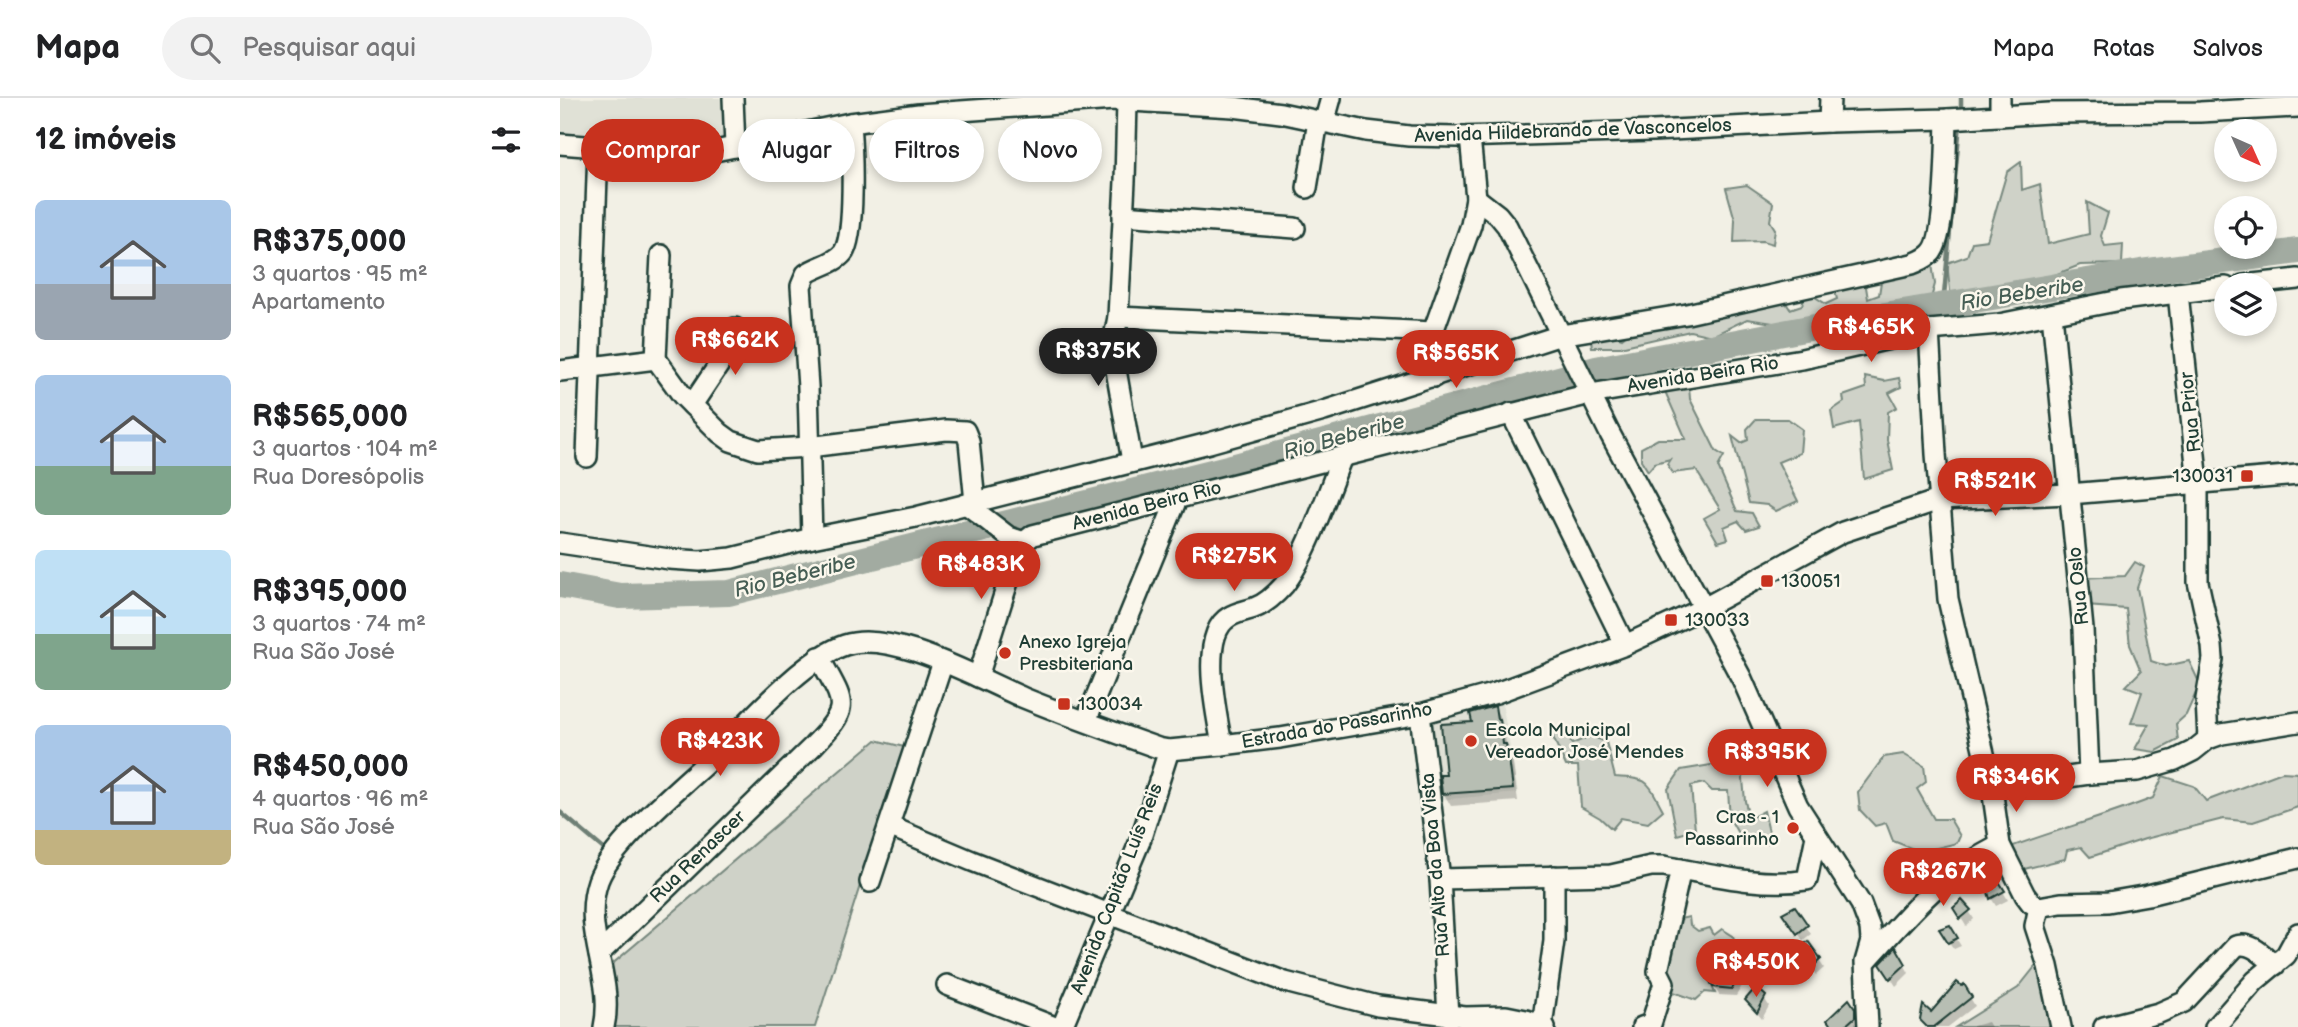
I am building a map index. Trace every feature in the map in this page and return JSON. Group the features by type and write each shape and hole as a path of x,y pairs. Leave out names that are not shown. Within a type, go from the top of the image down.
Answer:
{"street":[{"path":"733,98 735,147"},
{"path":"1307,188 1321,122 1331,98"},
{"path":"1829,122 1830,98"},
{"path":"1118,100 1123,215 1118,317 1112,347 1132,461"},
{"name":"Avenida Hildebrando de Vasconcelos","path":"855,123 925,106 1118,100 1233,107 1409,136 1471,137 1955,119 2000,107 2049,106 2188,113 2259,103 2298,107"},
{"path":"560,543 635,556 700,561 732,558 812,538 973,506 1324,411 1564,340 1912,264 1932,253 1937,244 1955,119"},
{"path":"1434,377 1431,349 1433,332 1471,225 1476,198 1471,137"},
{"name":"Avenida Hildebrando de Vasconcelos","path":"560,144 581,147"},
{"name":"Avenida Hildebrando de Vasconcelos","path":"724,149 738,146"},
{"path":"587,457 597,182"},
{"path":"812,538 802,286 806,274 842,254 849,239 853,182"},
{"path":"1476,198 1499,215 1507,226 1588,388 1742,679 1796,802 1861,904 1870,928 1871,941 1865,962 1868,1027"},
{"path":"1123,215 1295,228"},
{"path":"662,255 656,359 671,381 720,433 743,446 758,450 809,447 961,429 967,434 969,441 973,506"},
{"path":"2277,281 2298,279"},
{"name":"Avenida Beira Rio","path":"1020,539 1054,528 1511,413 1588,388 1802,359 1929,330 1999,324 2102,303 2214,288"},
{"name":"Rua Prior","path":"2178,293 2198,483 2198,582 2213,659 2207,699 2208,739"},
{"name":"Rua Oslo","path":"2052,314 2083,629 2089,774"},
{"path":"1118,317 1433,332"},
{"path":"692,405 724,357 735,328"},
{"path":"1929,330 1948,599 1992,788 2000,845 2032,901 2035,926 2048,966 2061,1027"},
{"path":"560,372 656,359"},
{"path":"1511,413 1625,645"},
{"path":"1222,745 1212,677 1213,646 1219,626 1233,615 1258,607 1287,580 1303,550 1342,457"},
{"name":"Estrada do Passarinho","path":"604,1027 607,998 595,941 592,906 599,879 614,855 640,826 819,657 843,645 861,640 876,641 943,663 1024,698 1169,750 1222,745 1420,714 1496,693 1625,645 1704,608 1843,532 1939,500 2069,494 2298,475"},
{"path":"1086,721 1177,499"},
{"path":"973,506 1020,539 978,677"},
{"name":"Rua Renascer","path":"599,954 821,738 839,717 840,695 819,657"},
{"path":"870,883 943,663"},
{"name":"Rua Alto da Boa Vista","path":"1420,714 1440,879 1448,1016"},
{"path":"1992,788 2152,768 2193,751 2208,739 2235,731 2298,722"},
{"name":"Avenida Capitão Luís Reis","path":"1062,1027 1140,841 1169,750"},
{"path":"889,826 972,861 1285,982 1378,1006 1448,1016 1506,1017 1543,1026 1554,941 1554,876"},
{"path":"1440,879 1611,875 1651,866 1758,882 1791,883 1807,880 1816,836"},
{"path":"1865,962 1944,880 2000,845"},
{"path":"2032,901 2108,902 2148,895 2298,858"},
{"path":"1642,1027 1651,1024 1664,983 1658,971 1681,869"},
{"path":"2215,1027 2255,982 2291,949 2298,933"},
{"path":"2104,1027 2159,1013 2184,1002 2236,946 2243,943 2275,964"},
{"path":"947,985 1055,1027"}],"shaded area":[{"path":"560,98 741,98 738,142 724,144 724,119 581,119 581,139 560,137"},
{"path":"2021,162 2022,190 2040,184 2048,244 2089,234 2087,202 2108,213 2101,236 2105,246 2123,244 2122,264 2080,265 2034,283 1951,299 1947,263 1967,256 1972,242 1987,240 2007,172"},
{"path":"1747,185 1773,203 1770,221 1775,229 1773,244 1763,241 1734,242 1735,220 1726,188"},
{"path":"1932,264 1935,284 1930,302 1780,324 1747,319 1712,336 1690,331 1620,347 1592,347 1591,340 1608,333 1622,338 1634,328 1782,297 1790,309 1802,305 1806,291 1826,304 1837,299 1832,281 1865,281 1868,299 1879,295 1882,275"},
{"path":"1865,377 1884,381 1899,378 1901,387 1889,393 1897,407 1888,412 1887,440 1893,470 1864,479 1859,422 1834,429 1831,411 1844,402 1843,396 1866,388"},
{"path":"1689,385 1690,399 1716,451 1724,456 1718,467 1737,511 1752,513 1759,526 1746,530 1738,521 1724,527 1728,539 1718,542 1704,518 1720,509 1696,470 1673,473 1667,464 1670,459 1655,463 1648,471 1641,460 1641,448 1658,439 1686,439 1663,387"},
{"path":"1756,419 1788,419 1802,429 1800,453 1778,462 1798,501 1776,511 1767,505 1749,503 1732,436 1741,443 1748,440 1747,429"},
{"path":"2135,562 2144,567 2137,588 2151,661 2166,666 2189,661 2200,684 2186,715 2176,724 2178,740 2155,752 2135,749 2149,724 2131,723 2142,692 2126,686 2141,671 2130,645 2126,609 2086,606 2078,578 2125,576"},
{"name":"Escola Municipal Vereador José Mendes","path":"1502,702 1518,793 1438,800 1431,721 1463,709"},
{"path":"1563,730 1572,744 1591,736 1606,742 1615,777 1646,783 1663,810 1648,823 1621,818 1612,829 1581,807 1578,766 1566,766 1552,735"},
{"path":"876,740 904,747 815,1027 603,1027 597,977"},
{"path":"1903,754 1924,766 1926,782 1917,789 1934,819 1950,819 1960,836 1957,843 1921,852 1893,841 1886,823 1875,826 1860,810 1858,792 1884,757"},
{"path":"1723,763 1742,768 1749,819 1764,811 1769,832 1768,843 1740,837 1730,819 1728,791 1712,791 1704,783 1691,786 1695,830 1677,835 1668,789 1681,770"},
{"path":"2282,772 2298,773 2298,807 2253,822 2223,819 2145,839 2090,857 2081,847 2067,850 2065,859 2020,870 2008,848 2153,798 2163,776 2194,786 2206,801"},
{"path":"1689,917 1690,925 1698,931 1710,928 1714,935 1722,929 1733,936 1739,955 1754,956 1754,966 1713,968 1709,979 1715,993 1705,992 1696,1000 1668,990 1663,970 1680,919"},
{"path":"2042,958 2061,1027 1956,1027 2018,988"}],"building":[{"name":"Escola Municipal Vereador José Mendes","path":"1495,706 1497,719 1500,719 1503,744 1506,744 1513,789 1442,794 1440,775 1446,775 1441,724 1472,722 1470,713"},
{"path":"1992,877 1998,880 2005,891 1990,899 1985,882"},
{"path":"1962,900 1971,910 1960,919 1953,908"},
{"path":"1795,906 1808,925 1797,934 1782,913"},
{"path":"1950,925 1958,938 1948,943 1939,929"},
{"path":"1808,941 1821,959 1810,969 1796,951"},
{"path":"1896,947 1906,964 1890,979 1880,964"},
{"path":"1713,968 1740,975 1732,989 1713,987 1709,979"},
{"path":"1957,982 1962,986 1964,984 1972,997 1934,1027 1927,1027 1920,1020 1923,1005 1931,1012"},
{"path":"1756,987 1766,996 1757,1013 1745,1000"},
{"path":"1849,999 1855,1008 1855,1017 1844,1027 1832,1027 1827,1020"}],"waterway":[{"path":"1961,98 1961,115"},
{"path":"1943,306 1960,123"},
{"name":"Rio Beberibe","path":"560,585 620,596 729,593 1231,467 1596,369 1820,326 2141,272 2298,251"},
{"path":"560,812 606,851"}],"place":[{"name":"130031","path":"2247,476"},
{"name":"130051","path":"1767,581"},
{"name":"130033","path":"1671,620"},
{"name":"Anexo Igreja Presbiteriana","path":"1005,653"},
{"name":"130034","path":"1064,704"},
{"name":"Escola Municipal Vereador José Mendes","path":"1471,741"},
{"name":"Cras - 1 Passarinho","path":"1793,828"}]}
